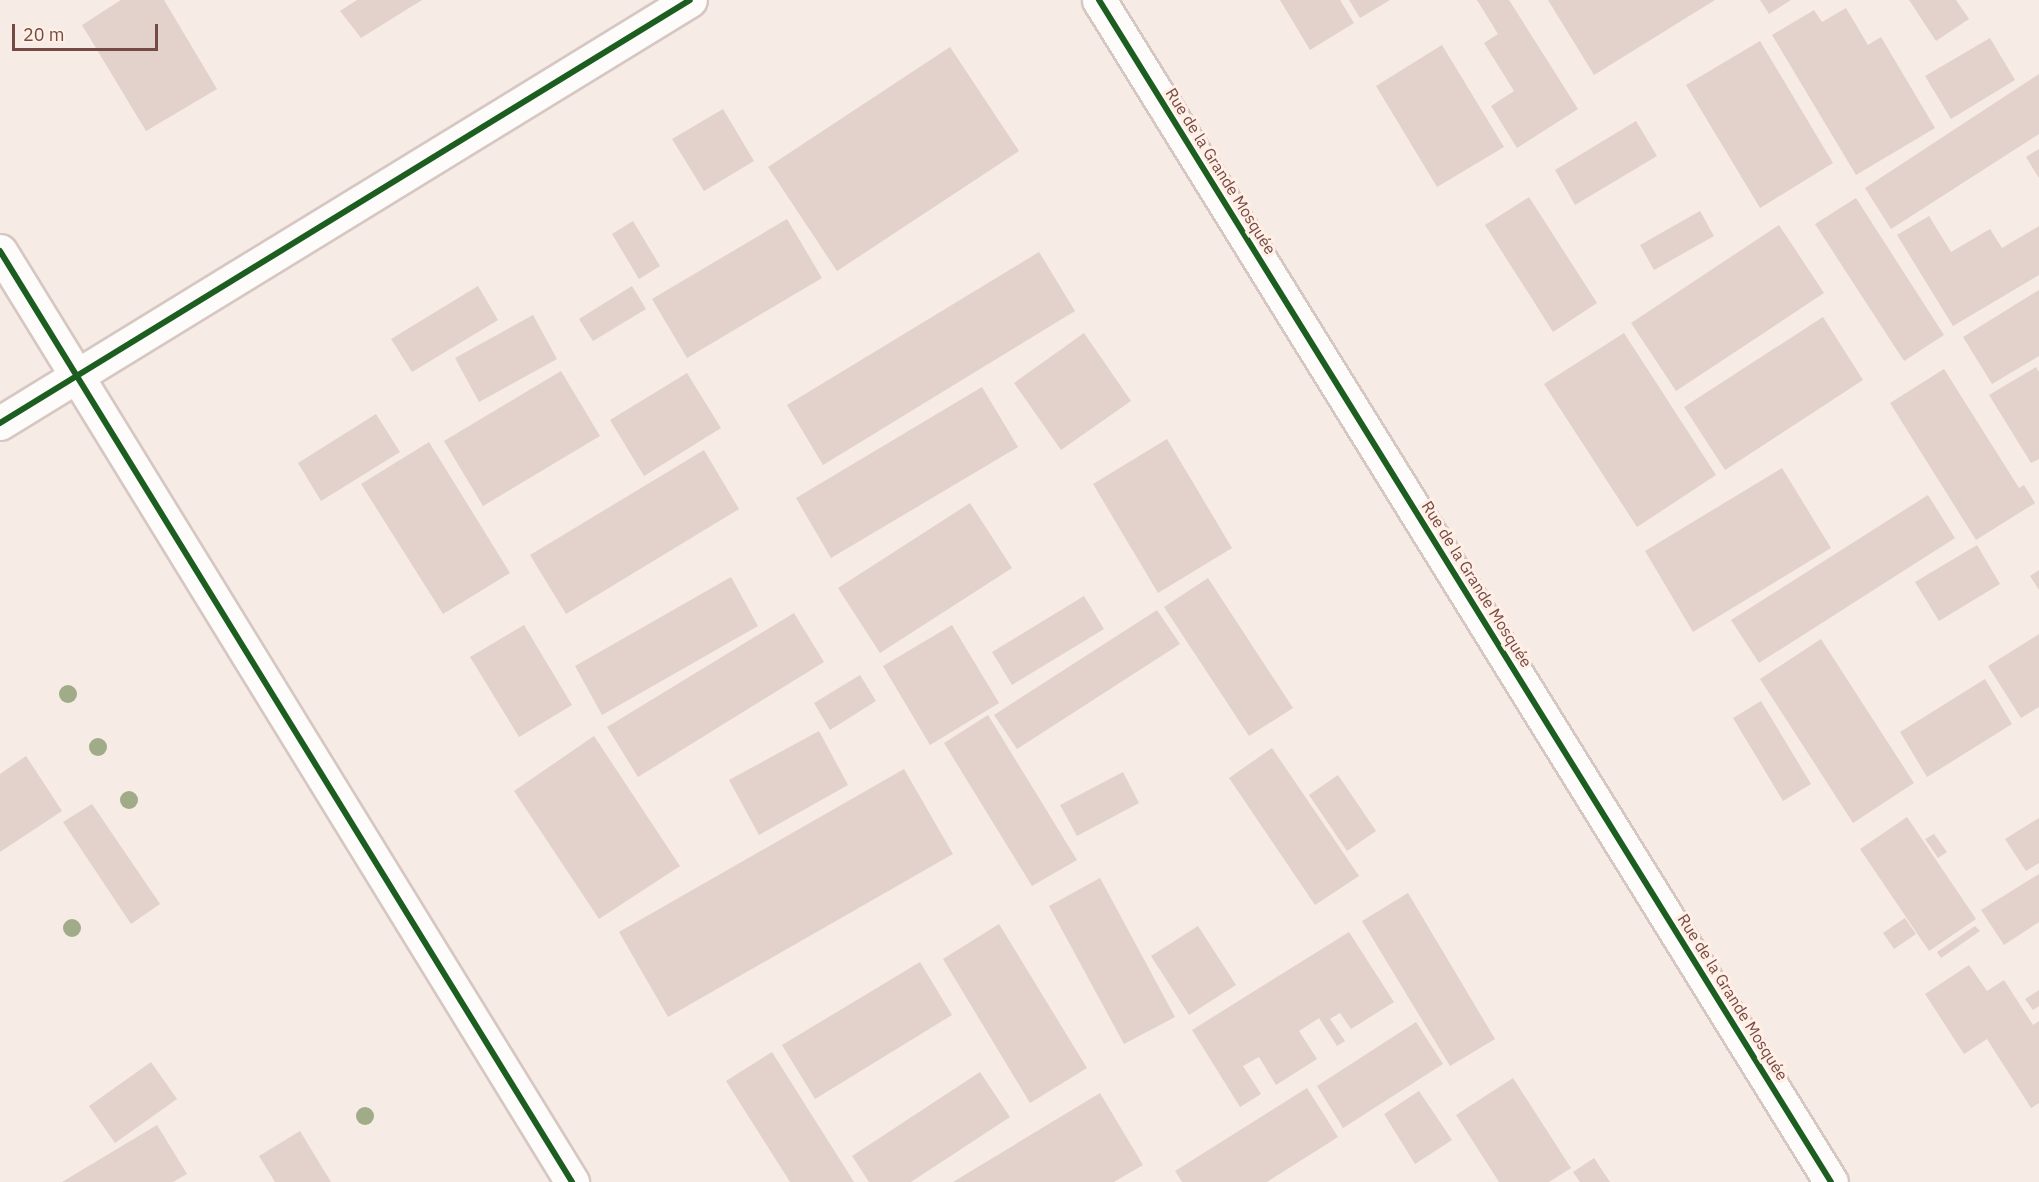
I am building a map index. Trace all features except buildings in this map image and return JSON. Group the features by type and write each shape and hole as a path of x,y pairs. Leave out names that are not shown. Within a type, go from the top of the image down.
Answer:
{"street":[{"path":"0,423 690,0"},
{"name":"Rue de la Grande Mosquée","path":"1100,0 1831,1182"},
{"path":"0,251 572,1182"}],"cycle path":[{"path":"0,423 690,0"},
{"path":"1099,0 1831,1182"},
{"path":"0,251 572,1182"}]}
